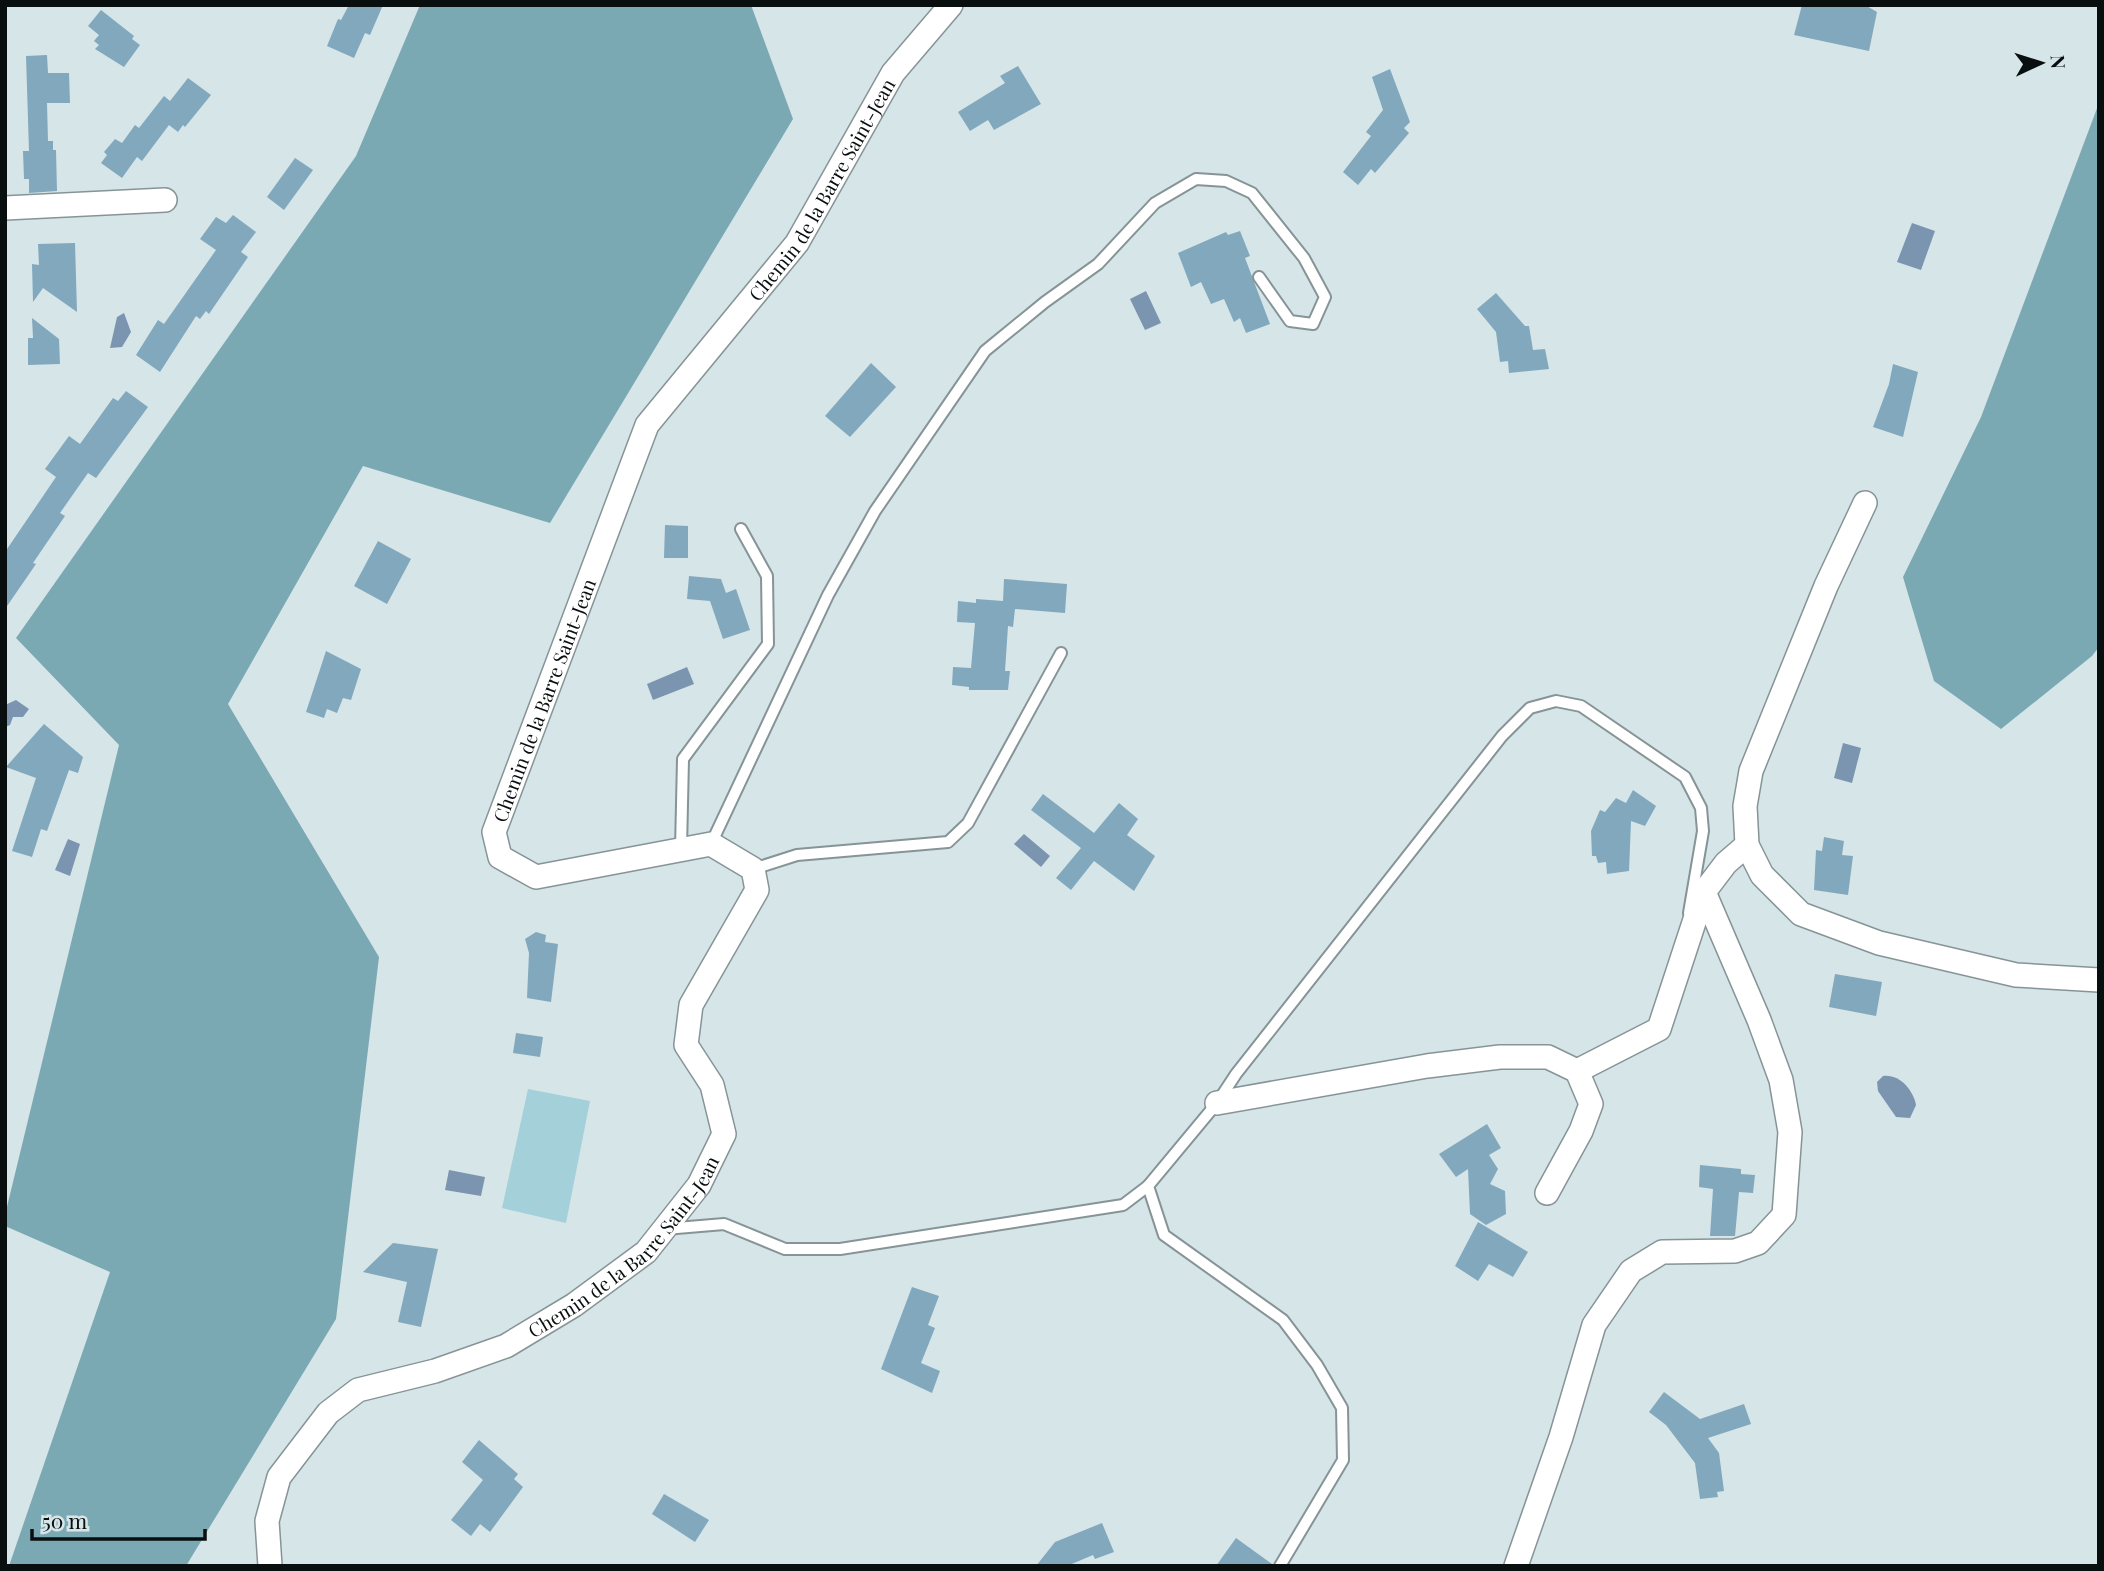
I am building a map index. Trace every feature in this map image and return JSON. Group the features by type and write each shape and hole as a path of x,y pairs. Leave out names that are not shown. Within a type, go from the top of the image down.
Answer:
{"street":[{"name":"Chemin de la Barre Saint-Jean","path":"710,844 536,877 500,857 494,832 647,425 797,243 893,73 951,5"},
{"path":"5,208 166,200"},
{"path":"1866,503 1826,586 1751,771 1745,806 1747,845 1762,875 1801,914 1879,943 2016,975 2099,980"},
{"path":"710,844 752,869"},
{"path":"1577,1071 1659,1029 1704,892 1726,863 1747,845"},
{"name":"Chemin de la Barre Saint-Jean","path":"270,1566 267,1521 279,1476 328,1413 358,1390 435,1371 506,1346 574,1305 646,1252 699,1185 724,1134 712,1086 686,1045 691,1004 757,890 752,869"},
{"path":"1516,1566 1561,1437 1594,1325 1631,1270 1662,1252 1735,1251 1758,1243 1783,1215 1790,1132 1781,1080 1759,1020 1704,892"},
{"path":"1217,1103 1500,1056 1548,1058 1577,1071 1591,1104 1581,1130 1547,1193"}],"lane":[{"path":"710,844 834,583 875,511 985,351 1045,302 1098,264 1155,203 1196,179 1226,181 1252,194 1304,258 1325,297 1313,324 1290,321 1259,277"},
{"path":"681,849 683,759 768,644 767,576 741,529"},
{"path":"752,869 797,855 948,842 968,822 1060,653"},
{"path":"664,1229 724,1224 785,1249 840,1249 1123,1205 1148,1186 1217,1103 1236,1074 1502,736 1530,708 1556,701 1581,706 1685,777 1701,808 1703,831 1689,897 1688,934"},
{"path":"1148,1186 1164,1235 1283,1320 1317,1365 1342,1408 1343,1460 1280,1566"}],"shaded area":[{"path":"420,5 751,5 793,119 550,523 363,466 228,704 379,957 336,1319 186,1566 9,1566 110,1272 5,1226 5,1215 119,745 16,638 356,156"},
{"path":"2099,103 2099,647 2092,656 2001,729 1934,681 1903,577 1981,417"},
{"path":"1912,223 1935,231 1921,270 1897,262"},
{"path":"1146,291 1161,323 1145,330 1130,299"},
{"path":"124,313 131,332 122,347 110,348 117,317"},
{"path":"687,667 694,684 653,700 647,684"},
{"path":"16,700 29,709 23,717 13,717 10,725 5,727 5,705"},
{"path":"1843,743 1861,748 1852,783 1834,778"},
{"path":"1024,834 1050,856 1041,867 1014,844"},
{"path":"68,839 80,844 70,876 55,870"},
{"path":"1883,1076 1900,1080 1909,1089 1916,1105 1910,1118 1896,1117 1878,1091 1877,1082"},
{"path":"528,1089 590,1101 566,1223 502,1208"},
{"path":"449,1170 485,1177 481,1196 445,1190"}],"building":[{"path":"349,5 383,5 370,35 365,33 354,58 327,46 338,19 341,20"},
{"path":"1802,5 1865,5 1877,12 1869,51 1794,35"},
{"path":"101,10 134,36 132,39 140,45 124,67 95,49 99,45 94,41 99,35 88,26"},
{"path":"47,55 48,73 69,73 70,103 47,103 48,141 53,141 53,150 56,150 57,191 29,193 29,179 24,179 23,151 29,151 26,56"},
{"path":"1018,66 1041,104 994,130 988,120 970,131 958,112 1005,83 1000,76"},
{"path":"1390,69 1410,122 1404,128 1409,133 1375,173 1371,169 1358,185 1343,172 1371,136 1366,132 1383,110 1372,77"},
{"path":"188,78 211,95 185,127 183,125 178,132 169,125 142,161 137,157 122,178 101,163 107,155 104,152 115,139 122,143 135,125 139,128 164,96 170,101"},
{"path":"295,158 313,170 284,210 267,197"},
{"path":"233,215 256,232 241,252 248,257 209,314 206,311 200,319 196,316 160,372 136,355 158,320 164,324 216,250 200,239 216,217 226,223"},
{"path":"1240,231 1250,256 1245,258 1270,324 1246,333 1240,318 1234,322 1224,299 1211,304 1201,282 1191,287 1178,253 1226,232 1228,235"},
{"path":"75,243 77,312 43,288 33,302 32,264 39,265 38,244"},
{"path":"1496,293 1525,326 1529,326 1533,350 1545,349 1549,369 1509,373 1508,361 1500,362 1496,332 1477,309"},
{"path":"32,318 59,339 60,364 28,365 28,338 33,338"},
{"path":"871,363 896,387 850,437 825,416"},
{"path":"1893,364 1918,372 1903,437 1873,427 1889,384"},
{"path":"126,391 148,407 96,478 88,473 60,513 65,516 5,609 5,552 56,477 45,469 69,436 80,444 113,398 118,401"},
{"path":"665,525 688,526 688,558 664,558"},
{"path":"378,541 411,559 387,604 354,586"},
{"path":"689,576 721,579 726,593 736,589 750,630 723,639 710,601 687,599"},
{"path":"1004,579 1067,584 1065,613 1015,609 1013,627 1008,626 1005,671 1010,671 1008,690 969,690 969,687 952,685 953,667 971,668 975,623 957,622 958,601 1003,601"},
{"path":"326,651 361,669 351,700 343,698 337,713 327,709 324,718 306,712"},
{"path":"44,724 83,757 78,773 69,770 47,831 41,829 32,857 12,851 36,778 6,767"},
{"path":"1633,790 1656,806 1645,826 1631,821 1629,871 1607,874 1606,862 1598,863 1596,856 1592,856 1591,831 1600,810 1605,812 1616,798 1626,803"},
{"path":"1043,794 1094,833 1119,803 1138,819 1127,835 1155,856 1134,891 1094,861 1071,890 1056,878 1081,848 1031,810"},
{"path":"1824,837 1844,841 1842,855 1853,856 1848,895 1814,890 1816,850 1822,851"},
{"path":"536,932 546,935 545,942 558,944 551,1002 527,998 529,953 525,939"},
{"path":"1835,974 1882,982 1876,1016 1829,1007"},
{"path":"516,1033 543,1037 540,1057 513,1053"},
{"path":"1487,1124 1501,1148 1489,1155 1498,1169 1490,1184 1505,1191 1506,1214 1486,1225 1470,1214 1468,1169 1456,1177 1439,1154"},
{"path":"1700,1165 1741,1169 1741,1174 1755,1175 1753,1193 1739,1192 1735,1236 1710,1236 1713,1189 1699,1187"},
{"path":"1478,1222 1528,1252 1513,1277 1489,1264 1478,1281 1455,1266"},
{"path":"393,1243 438,1249 421,1327 398,1322 407,1282 363,1272"},
{"path":"912,1287 939,1296 928,1325 935,1328 921,1363 940,1371 932,1393 881,1369"},
{"path":"1664,1392 1700,1419 1744,1404 1751,1424 1708,1438 1719,1453 1724,1491 1717,1492 1718,1497 1700,1499 1695,1463 1666,1425 1649,1412"},
{"path":"479,1440 518,1474 514,1479 523,1487 490,1532 480,1524 471,1536 451,1520 483,1480 462,1462"},
{"path":"664,1494 709,1520 695,1542 652,1514"},
{"path":"1102,1523 1114,1552 1095,1559 1093,1555 1067,1566 1036,1566 1055,1542"},
{"path":"1236,1538 1272,1564 1272,1566 1216,1566"}]}
